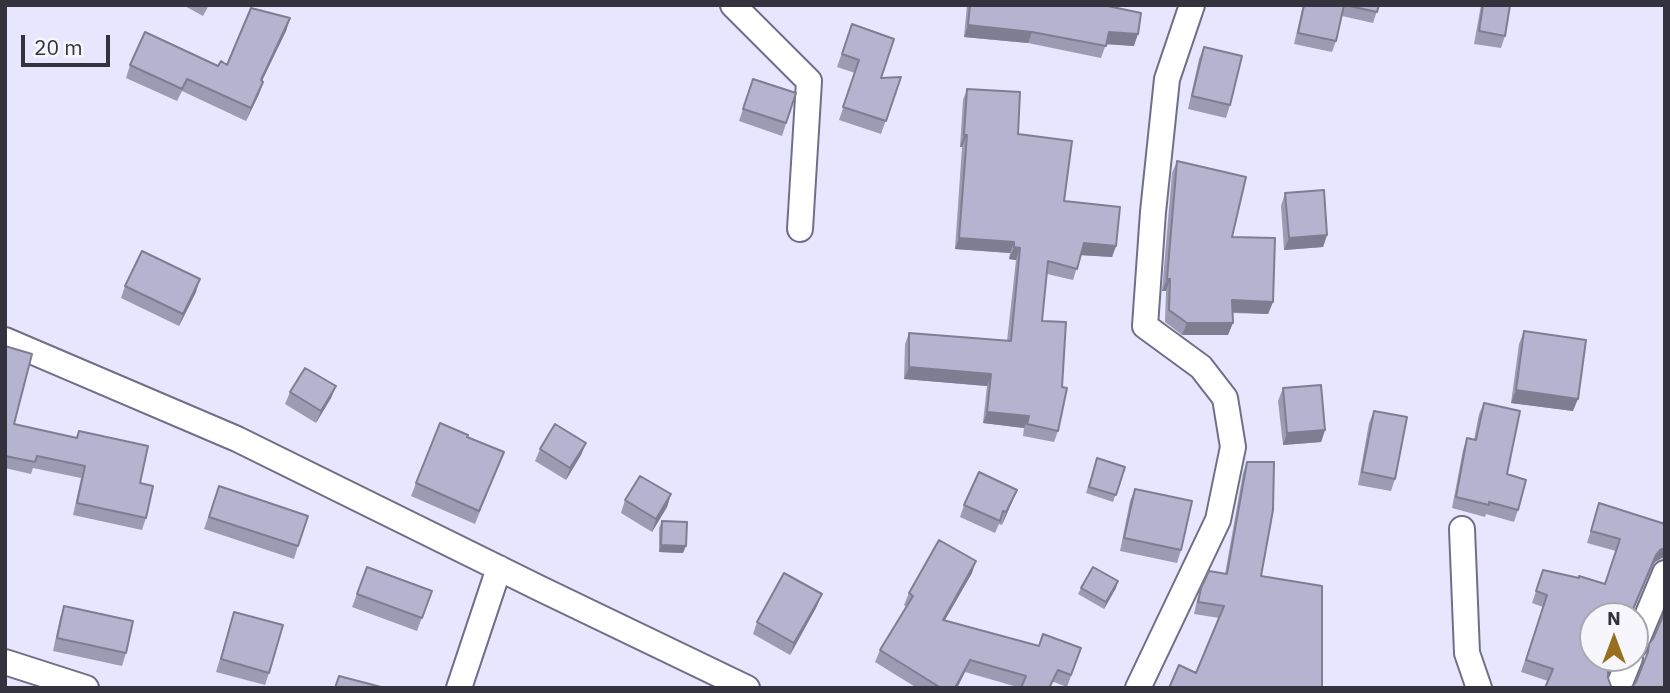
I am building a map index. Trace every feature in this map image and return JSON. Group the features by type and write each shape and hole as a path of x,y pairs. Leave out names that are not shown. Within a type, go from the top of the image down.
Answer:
{"street":[{"path":"733,5 809,81 800,229"},
{"path":"1138,688 1218,520 1233,447 1224,398 1217,388 1201,367 1145,326 1153,212 1167,79 1192,5"},
{"path":"5,340 237,439 747,688"},
{"path":"1462,529 1466,653 1479,688"},
{"path":"459,688 499,568"},
{"path":"1649,611 1665,573"},
{"path":"5,662 86,688"}],"building":[{"path":"970,5 1103,5 1141,13 1138,34 1109,32 1106,46 1032,32 968,25"},
{"path":"1304,5 1344,5 1336,41 1298,33"},
{"path":"1345,5 1379,5 1377,12"},
{"path":"1483,5 1510,5 1505,36 1479,31"},
{"path":"251,8 290,18 251,108 187,79 182,89 130,65 145,32 218,66 221,61 227,65"},
{"path":"852,24 894,39 881,78 901,77 886,121 843,107 859,60 842,54"},
{"path":"1204,47 1242,56 1230,105 1192,96"},
{"path":"753,79 796,93 786,123 743,109"},
{"path":"967,89 1020,92 1018,134 1072,141 1064,201 1120,207 1116,246 1084,243 1077,269 1048,261 1042,321 1066,322 1062,387 1067,388 1058,431 1027,424 1029,416 987,412 991,374 909,367 909,333 1011,341 1020,248 1014,247 1014,242 959,238 967,135 964,135"},
{"path":"1177,161 1246,177 1232,237 1275,238 1273,302 1232,300 1233,323 1187,323 1169,310 1170,279 1167,279"},
{"path":"1324,190 1327,235 1289,238 1285,193"},
{"path":"142,251 200,279 183,314 125,286"},
{"path":"1524,331 1586,340 1578,399 1516,390"},
{"path":"5,346 32,354 14,424 77,438 79,431 148,446 140,483 153,486 146,518 77,503 85,466 37,456 35,462 5,456"},
{"path":"305,368 336,386 321,411 290,392"},
{"path":"1321,385 1325,430 1287,433 1283,388"},
{"path":"1484,403 1520,411 1507,474 1526,480 1518,510 1456,497 1467,438 1476,440"},
{"path":"1374,411 1407,417 1395,479 1362,472"},
{"path":"440,423 504,452 479,511 416,483"},
{"path":"555,424 586,443 570,468 540,449"},
{"path":"1097,458 1125,467 1116,495 1089,487"},
{"path":"1247,462 1274,462 1273,510 1261,576 1322,586 1322,688 1169,688 1179,665 1196,673 1224,606 1198,602 1209,571 1227,574"},
{"path":"979,472 1017,490 1006,512 1003,511 1000,521 964,505"},
{"path":"640,476 671,494 656,519 625,500"},
{"path":"219,486 308,516 298,546 209,517"},
{"path":"1135,489 1192,501 1181,550 1124,538"},
{"path":"1599,503 1665,524 1665,548 1656,555 1636,602 1579,602 1579,672 1608,672 1611,686 1614,688 1545,688 1553,669 1526,660 1547,595 1536,591 1543,570 1605,584 1620,539 1591,531"},
{"path":"662,521 687,522 686,546 661,545"},
{"path":"939,540 976,561 943,620 1039,646 1043,634 1081,648 1071,675 1058,670 1049,688 1021,688 1026,676 970,660 955,688 941,688 880,650 913,596 909,593"},
{"path":"367,567 432,591 422,618 357,594"},
{"path":"1093,567 1118,581 1106,602 1081,588"},
{"path":"784,573 822,594 794,643 757,622"},
{"path":"64,606 133,621 126,653 57,638"},
{"path":"1665,611 1665,688 1631,688 1640,672 1649,672 1649,644"},
{"path":"234,612 283,625 269,673 221,659"},
{"path":"339,676 385,688 335,688"}]}
